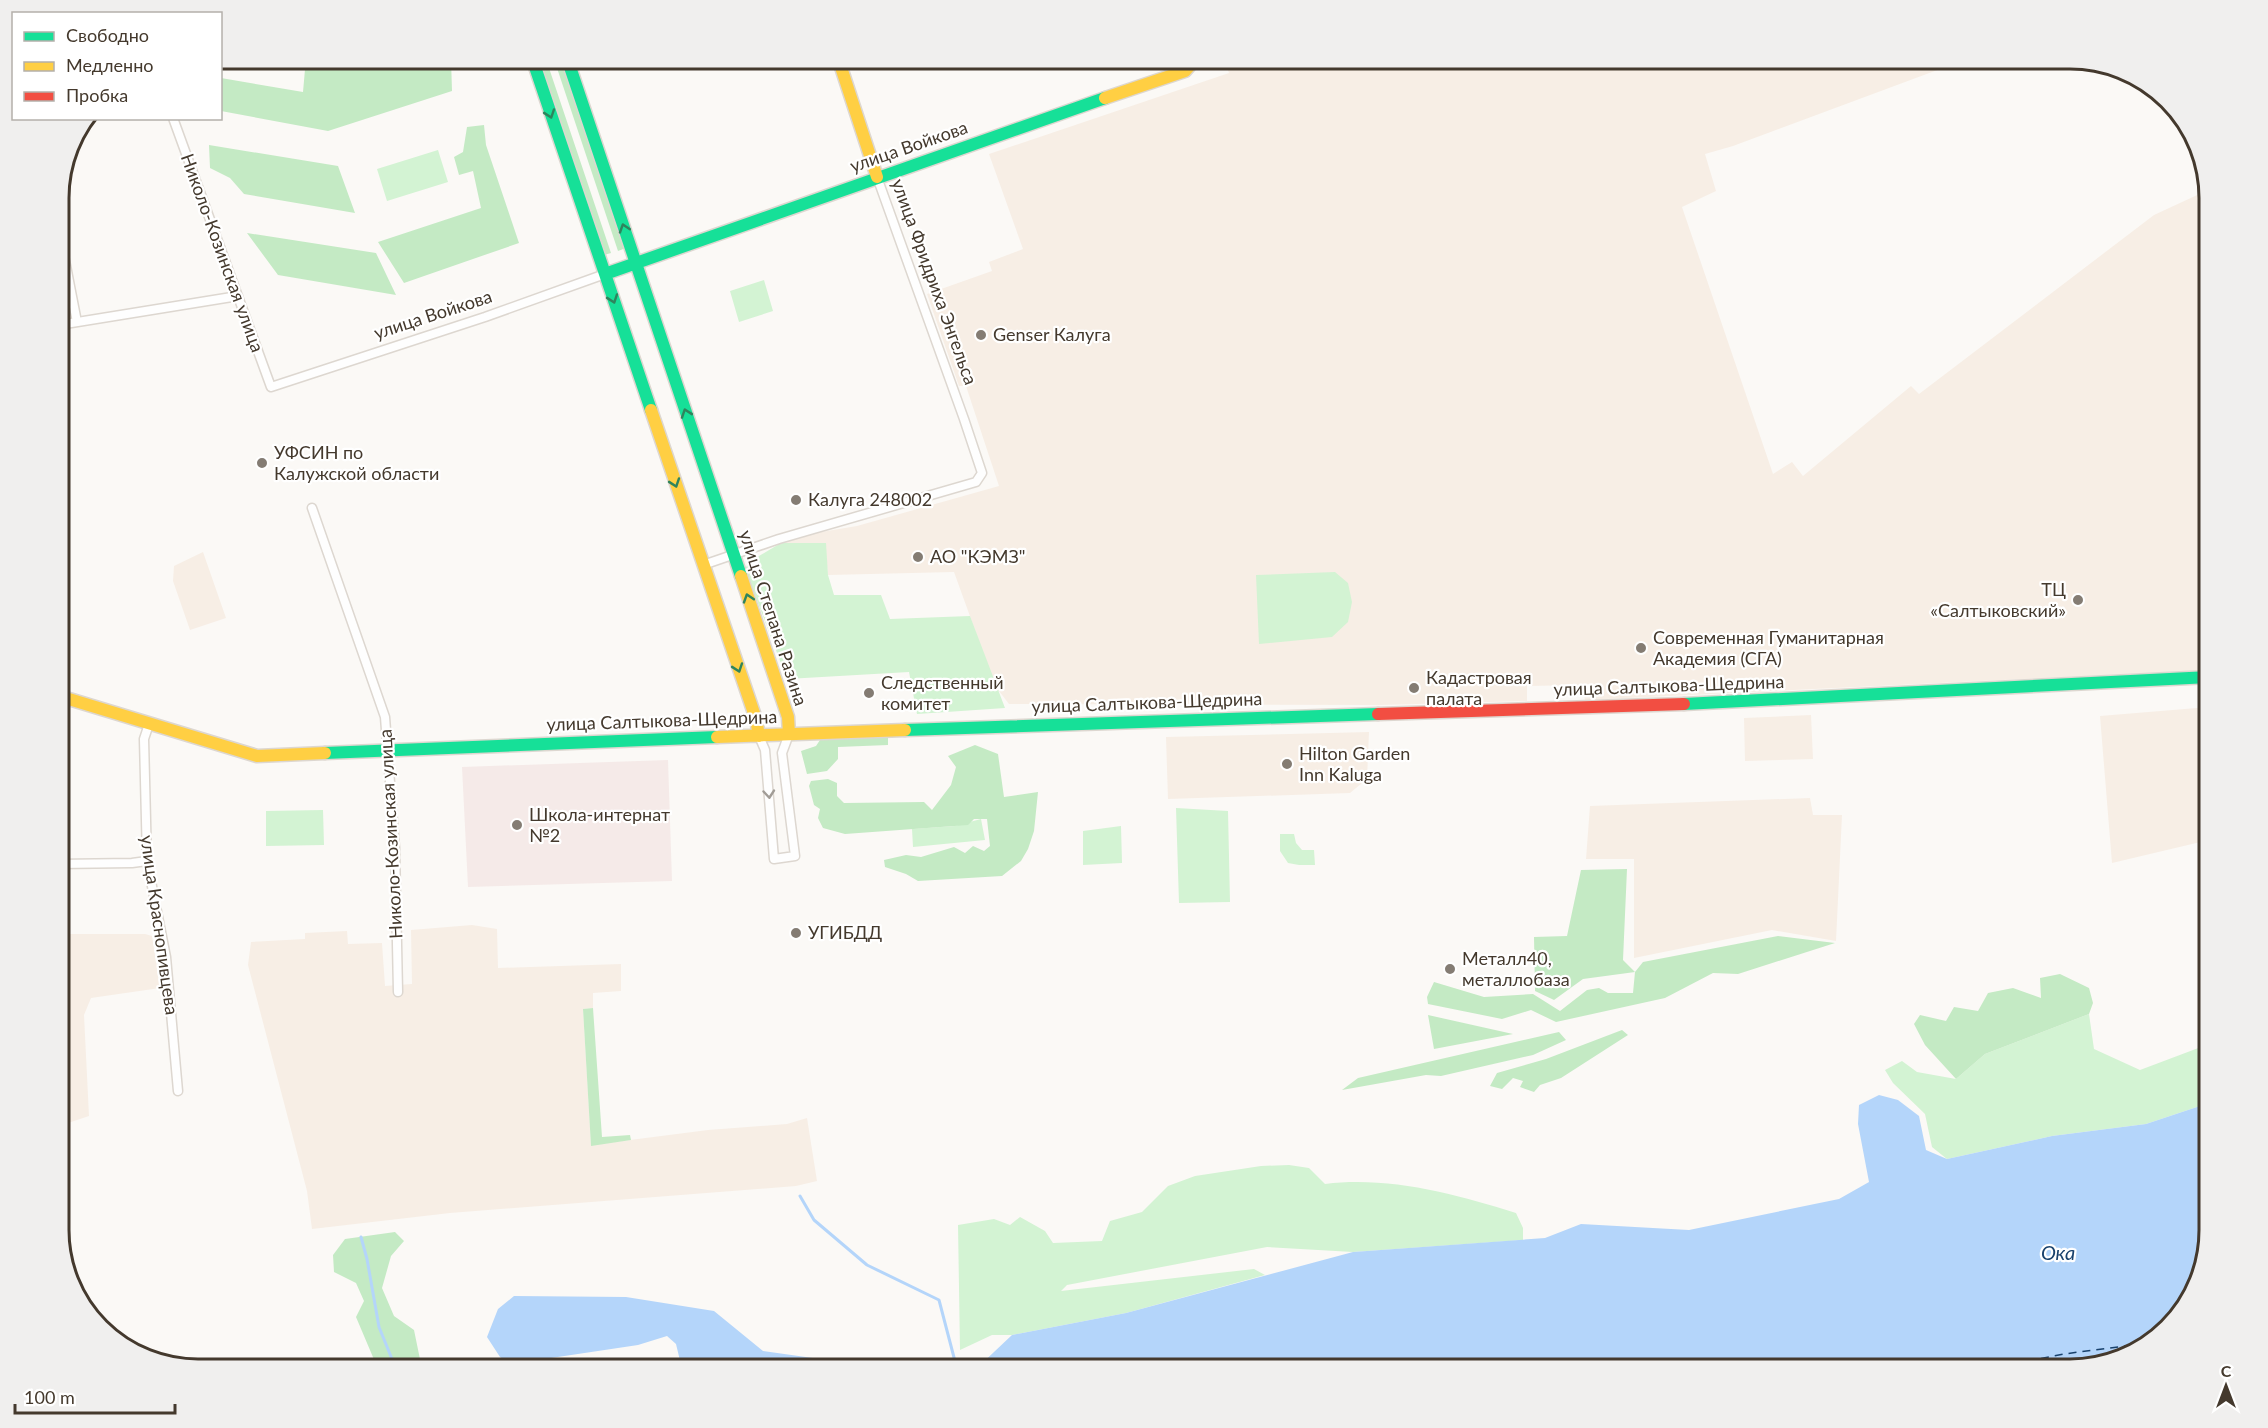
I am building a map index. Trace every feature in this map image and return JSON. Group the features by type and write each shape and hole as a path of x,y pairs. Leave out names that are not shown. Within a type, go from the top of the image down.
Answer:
{"main road":[{"name":"улица Степана Разина","path":"536,69 756,719 759,736"},
{"name":"улица Степана Разина","path":"571,69 788,717 789,734"},
{"name":"улица Фридриха Энгельса","path":"842,69 877,177"},
{"name":"улица Войкова","path":"605,274 1186,69"},
{"name":"улица Салтыкова-Щедрина","path":"69,699 257,756 997,726 1720,703 2199,678"}],"street":[{"name":"Николо-Козинская улица","path":"174,120 271,387"},
{"name":"улица Фридриха Энгельса","path":"733,554 976,483 982,473 877,177"},
{"name":"улица Войкова","path":"271,387 485,317 605,274"},
{"path":"69,281 77,322"},
{"path":"69,323 238,296"},
{"name":"Николо-Козинская улица","path":"312,508 385,717 395,848 398,992"},
{"path":"703,565 733,554"},
{"name":"улица Краснопивцева","path":"149,724 144,739 147,861 166,957 178,1091"},
{"name":"улица Степана Разина","path":"759,736 765,750 774,859 795,856 782,753 789,734"},
{"path":"69,864 147,861"}],"shaded area":[{"path":"1228,69 1940,69 1733,146 1705,154 1716,191 1682,207 1773,474 1792,462 1803,476 1911,386 1919,394 2154,215 2199,194 2199,670 1585,700 1582,685 1527,686 1527,701 1380,705 1009,704 997,691 954,572 828,575 825,543 781,543 779,539 857,526 999,486 966,386 959,386 927,294 992,271 989,262 1023,249 989,154 1229,73"},
{"path":"203,552 226,618 190,630 173,581 174,566"},
{"path":"2199,708 2199,842 2112,863 2100,716"},
{"path":"1811,715 1813,759 1745,761 1744,718"},
{"path":"1369,732 1367,779 1350,793 1168,799 1166,737"},
{"path":"668,760 672,881 468,887 462,767"},
{"path":"1810,798 1813,815 1842,815 1836,941 1772,930 1634,958 1634,859 1586,859 1590,806"},
{"path":"472,925 497,929 498,968 621,964 621,991 593,993 593,1008 583,1009 591,1145 708,1130 787,1124 807,1118 817,1181 796,1186 450,1213 312,1229 307,1191 248,965 251,942 305,939 305,933 347,931 348,944 382,943 385,986 412,984 411,930"},
{"path":"69,934 145,934 152,936 160,988 91,998 84,1015 89,1116 69,1123"}],"green space":[{"path":"305,69 451,69 452,91 328,131 222,111 222,78 303,92"},
{"path":"541,69 549,69 611,253 604,255"},
{"path":"557,69 566,69 626,248 618,251"},
{"path":"484,125 486,145 519,243 404,283 378,242 481,208 473,171 459,175 454,157 463,152 467,127"},
{"path":"209,145 338,166 355,213 244,194 230,178 210,168"},
{"path":"438,150 448,182 387,201 377,169"},
{"path":"247,233 376,253 396,295 278,275"},
{"path":"764,280 773,311 739,322 730,291"},
{"path":"781,543 826,543 828,575 834,595 881,595 890,619 970,616 1005,708 917,714 909,672 787,679 745,569 749,562"},
{"path":"1335,572 1348,583 1352,602 1348,622 1332,637 1259,644 1256,575"},
{"path":"888,737 888,745 838,747 838,759 827,771 807,774 801,751 816,746 820,740"},
{"path":"975,745 998,754 1004,797 1038,792 1034,831 1028,849 1021,861 1002,876 918,881 885,867 884,860 906,855 921,857 954,847 965,853 973,846 984,851 990,846 987,819 974,819 968,825 845,834 823,828 818,818 820,809 814,805 809,786 811,781 828,779 837,783 837,796 844,803 924,802 932,810 951,785 956,767 948,756"},
{"path":"1176,808 1228,811 1230,902 1179,903"},
{"path":"323,810 324,845 266,846 266,811"},
{"path":"981,819 985,840 913,847 912,829 955,826"},
{"path":"1121,826 1122,863 1083,865 1083,831"},
{"path":"1280,834 1294,834 1296,843 1302,850 1314,850 1315,865 1288,863 1280,851"},
{"path":"1627,869 1623,960 1635,972 1583,979 1554,1000 1535,991 1534,937 1567,936 1581,870"},
{"path":"1778,936 1835,943 1738,974 1713,973 1665,998 1556,1022 1531,1010 1502,1019 1428,1004 1427,997 1434,982 1484,997 1533,994 1560,1011 1587,990 1599,988 1608,993 1633,993 1635,972 1643,962"},
{"path":"2060,974 2089,988 2093,1003 2089,1014 1985,1054 1956,1079 1925,1045 1914,1024 1920,1015 1946,1021 1954,1007 1978,1011 1988,993 2013,988 2041,998 2040,978"},
{"path":"593,1008 602,1137 630,1135 631,1140 591,1146 583,1009"},
{"path":"2089,1014 2094,1049 2140,1070 2199,1048 2199,1106 2146,1124 2052,1136 1947,1159 1932,1147 1925,1114 1893,1083 1885,1070 1902,1061 1917,1072 1956,1079 1985,1054"},
{"path":"1428,1015 1513,1034 1434,1049"},
{"path":"1622,1030 1628,1035 1561,1078 1540,1085 1534,1092 1520,1087 1523,1081 1513,1078 1502,1089 1490,1086 1497,1073 1546,1059"},
{"path":"1559,1032 1566,1040 1533,1055 1441,1076 1426,1075 1342,1090 1358,1078"},
{"path":"1289,1165 1309,1168 1325,1184 1373,1182 1422,1188 1516,1213 1523,1228 1523,1240 1353,1252 1267,1247 1067,1285 1061,1291 1254,1269 1265,1275 1126,1313 1012,1335 992,1335 960,1350 958,1225 994,1219 1010,1225 1020,1217 1045,1231 1053,1243 1102,1241 1110,1221 1142,1212 1168,1186 1195,1176 1261,1166"},
{"path":"395,1232 404,1241 391,1256 382,1288 394,1316 414,1330 420,1359 374,1359 356,1317 364,1301 356,1283 334,1272 333,1255 345,1239"}],"water":[{"name":"Ока","path":"1879,1095 1898,1100 1919,1116 1926,1150 1947,1159 2052,1136 2146,1124 2199,1106 2198,1247 2195,1263 2182,1294 2161,1321 2134,1342 2103,1355 2070,1359 987,1359 1012,1335 1126,1313 1353,1252 1545,1238 1581,1224 1689,1230 1839,1199 1869,1182 1858,1124 1859,1105"},
{"path":"514,1296 626,1297 714,1311 763,1351 820,1359 680,1359 676,1344 667,1336 638,1345 544,1359 503,1359 487,1337 498,1309"}],"waterway":[{"path":"800,1196 814,1220 867,1265 939,1300 954,1359"},
{"path":"361,1237 379,1327 392,1359"}],"ferry route":[{"path":"2038,1359 2126,1346"}],"traffic: fast":[{"path":"536,69 651,410"},
{"path":"571,69 741,576"},
{"path":"605,274 1105,98"},
{"path":"1684,704 2199,678"},
{"path":"905,730 1378,714"},
{"path":"325,753 717,737"}],"traffic: slow":[{"path":"842,69 877,177"},
{"path":"1105,98 1187,69"},
{"path":"651,410 756,719 759,736"},
{"path":"741,576 788,717 789,734"},
{"path":"69,699 257,756 325,753"},
{"path":"717,737 905,730"}],"traffic: jam":[{"path":"1378,714 1684,704"}],"place":[{"name":"Genser Калуга","path":"981,335"},
{"name":"УФСИН по Калужской области","path":"262,463"},
{"name":"Калуга 248002","path":"796,500"},
{"name":"АО \"КЭМЗ\"","path":"918,557"},
{"name":"ТЦ «Салтыковский»","path":"2078,600"},
{"name":"Современная Гуманитарная Академия (СГА)","path":"1641,648"},
{"name":"Кадастровая палата","path":"1414,688"},
{"name":"Следственный комитет","path":"869,693"},
{"name":"Hilton Garden Inn Kaluga","path":"1287,764"},
{"name":"Школа-интернат №2","path":"517,825"},
{"name":"УГИБДД","path":"796,933"},
{"name":"Металл40, металлобаза","path":"1450,969"}]}
